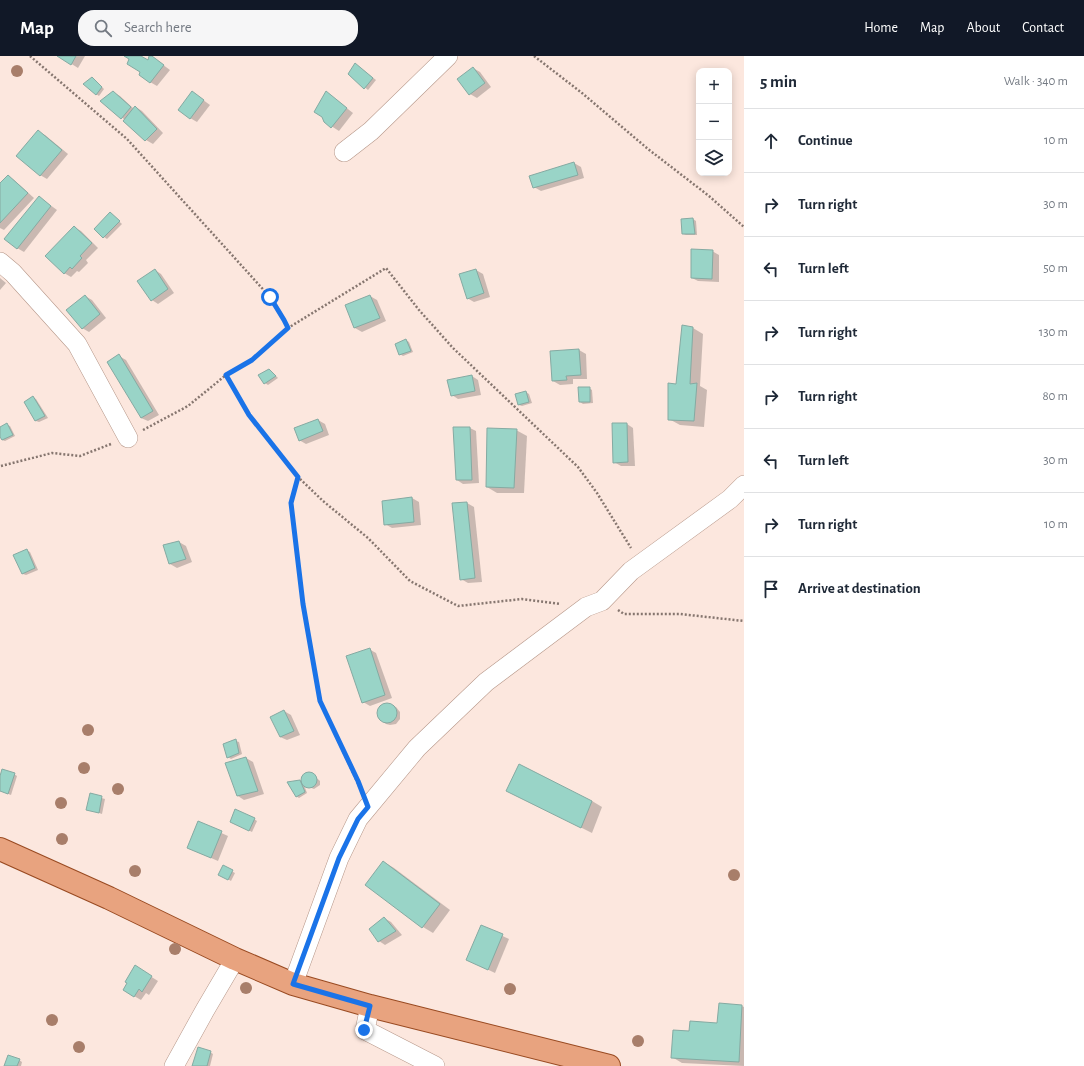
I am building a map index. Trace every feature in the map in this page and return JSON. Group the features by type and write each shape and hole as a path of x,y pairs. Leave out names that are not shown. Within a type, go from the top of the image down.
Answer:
{"main road":[{"path":"0,849 293,984 370,1006 609,1066"}],"street":[{"path":"344,152 371,131 448,56"},
{"path":"0,262 13,273 77,344 128,438"},
{"path":"293,984 339,858 358,819 417,748 486,682 594,604 631,571 730,499 744,485"},
{"path":"174,1066 205,1010 236,959"},
{"path":"370,1006 364,1030 435,1066"}],"path":[{"path":"30,56 127,139 270,297 288,328"},
{"path":"534,56 582,93 648,149 709,196 744,227"},
{"path":"1,466 52,453 80,456 128,438 188,406 226,375 252,360 288,328 386,268 419,310 453,348 578,466 597,493 632,549 631,571"},
{"path":"226,375 249,415 298,477 323,501 368,538 410,581 458,606 522,599 594,604 624,614 680,614 744,621"},
{"path":"298,477 291,503 303,604 320,701 358,781 368,807"}],"building":[{"path":"57,56 76,56 71,65"},
{"path":"124,56 141,56 148,60 149,56 152,56 164,65 150,83 139,75 140,72 127,64 129,59"},
{"path":"355,63 373,78 364,89 348,74"},
{"path":"473,67 485,83 469,95 457,79"},
{"path":"92,77 102,87 96,95 83,84"},
{"path":"113,91 131,107 121,119 100,101"},
{"path":"192,91 204,100 190,119 178,110"},
{"path":"326,91 347,108 331,128 324,122 322,117 314,112"},
{"path":"135,106 157,129 145,141 123,121"},
{"path":"38,130 62,150 40,176 16,156"},
{"path":"574,162 578,175 533,188 529,176"},
{"path":"8,175 28,193 0,223 0,183"},
{"path":"39,196 51,206 17,249 4,239"},
{"path":"110,212 120,221 103,238 94,229"},
{"path":"693,218 695,234 682,234 681,219"},
{"path":"74,226 92,243 80,256 82,258 72,269 70,267 64,274 45,256"},
{"path":"691,249 713,250 712,279 691,278"},
{"path":"155,269 168,289 151,301 137,281"},
{"path":"476,269 484,293 467,299 459,274"},
{"path":"85,295 100,314 82,329 66,310"},
{"path":"370,295 380,318 354,328 345,305"},
{"path":"682,325 693,327 690,384 697,383 694,421 668,420 668,383 676,384"},
{"path":"406,339 411,351 399,355 395,344"},
{"path":"579,349 581,375 566,376 567,380 552,381 550,351"},
{"path":"119,354 153,411 141,418 107,362"},
{"path":"269,369 276,376 264,384 258,375"},
{"path":"472,375 475,391 451,396 447,380"},
{"path":"578,387 590,387 590,402 579,402"},
{"path":"526,391 529,402 518,405 515,394"},
{"path":"33,396 45,416 35,421 24,402"},
{"path":"318,419 323,431 299,441 294,428"},
{"path":"7,423 13,435 2,440 0,437 0,427"},
{"path":"612,423 627,423 628,462 613,463"},
{"path":"453,427 470,427 472,480 456,480"},
{"path":"487,428 517,429 514,488 486,487"},
{"path":"412,497 414,522 384,525 382,501"},
{"path":"467,502 475,578 460,580 452,503"},
{"path":"179,541 186,559 169,564 163,545"},
{"path":"27,549 35,568 22,574 13,555"},
{"path":"370,648 385,695 362,703 346,656"},
{"path":"383,703 391,703 397,709 397,717 391,723 383,723 377,717 377,709"},
{"path":"284,710 294,731 280,737 270,717"},
{"path":"236,739 239,753 227,758 223,744"},
{"path":"246,757 258,791 237,796 225,763"},
{"path":"519,764 592,801 581,828 506,791"},
{"path":"2,769 15,773 8,794 0,791 0,776"},
{"path":"309,772 315,774 317,780 315,786 309,788 303,786 301,780 303,774"},
{"path":"300,780 305,792 296,797 287,782"},
{"path":"90,793 102,796 99,813 86,810"},
{"path":"235,809 255,818 249,831 230,822"},
{"path":"198,821 222,831 211,858 187,848"},
{"path":"383,861 440,904 422,928 365,885"},
{"path":"223,865 233,870 228,880 218,875"},
{"path":"384,917 396,931 378,942 369,929"},
{"path":"481,925 503,934 488,970 466,960"},
{"path":"135,965 152,976 142,992 139,989 134,997 123,990 127,983 125,982"},
{"path":"719,1003 742,1005 739,1062 671,1058 673,1030 689,1031 690,1021 717,1023"},
{"path":"198,1047 211,1051 207,1066 192,1066"},
{"path":"8,1055 20,1059 17,1066 4,1066"}],"route":[{"path":"270,297 288,328 252,360 226,375 249,415 281,453 298,477 291,503 303,604 320,701 358,781 368,807 358,819 339,858 293,984 370,1006 364,1030"}]}
